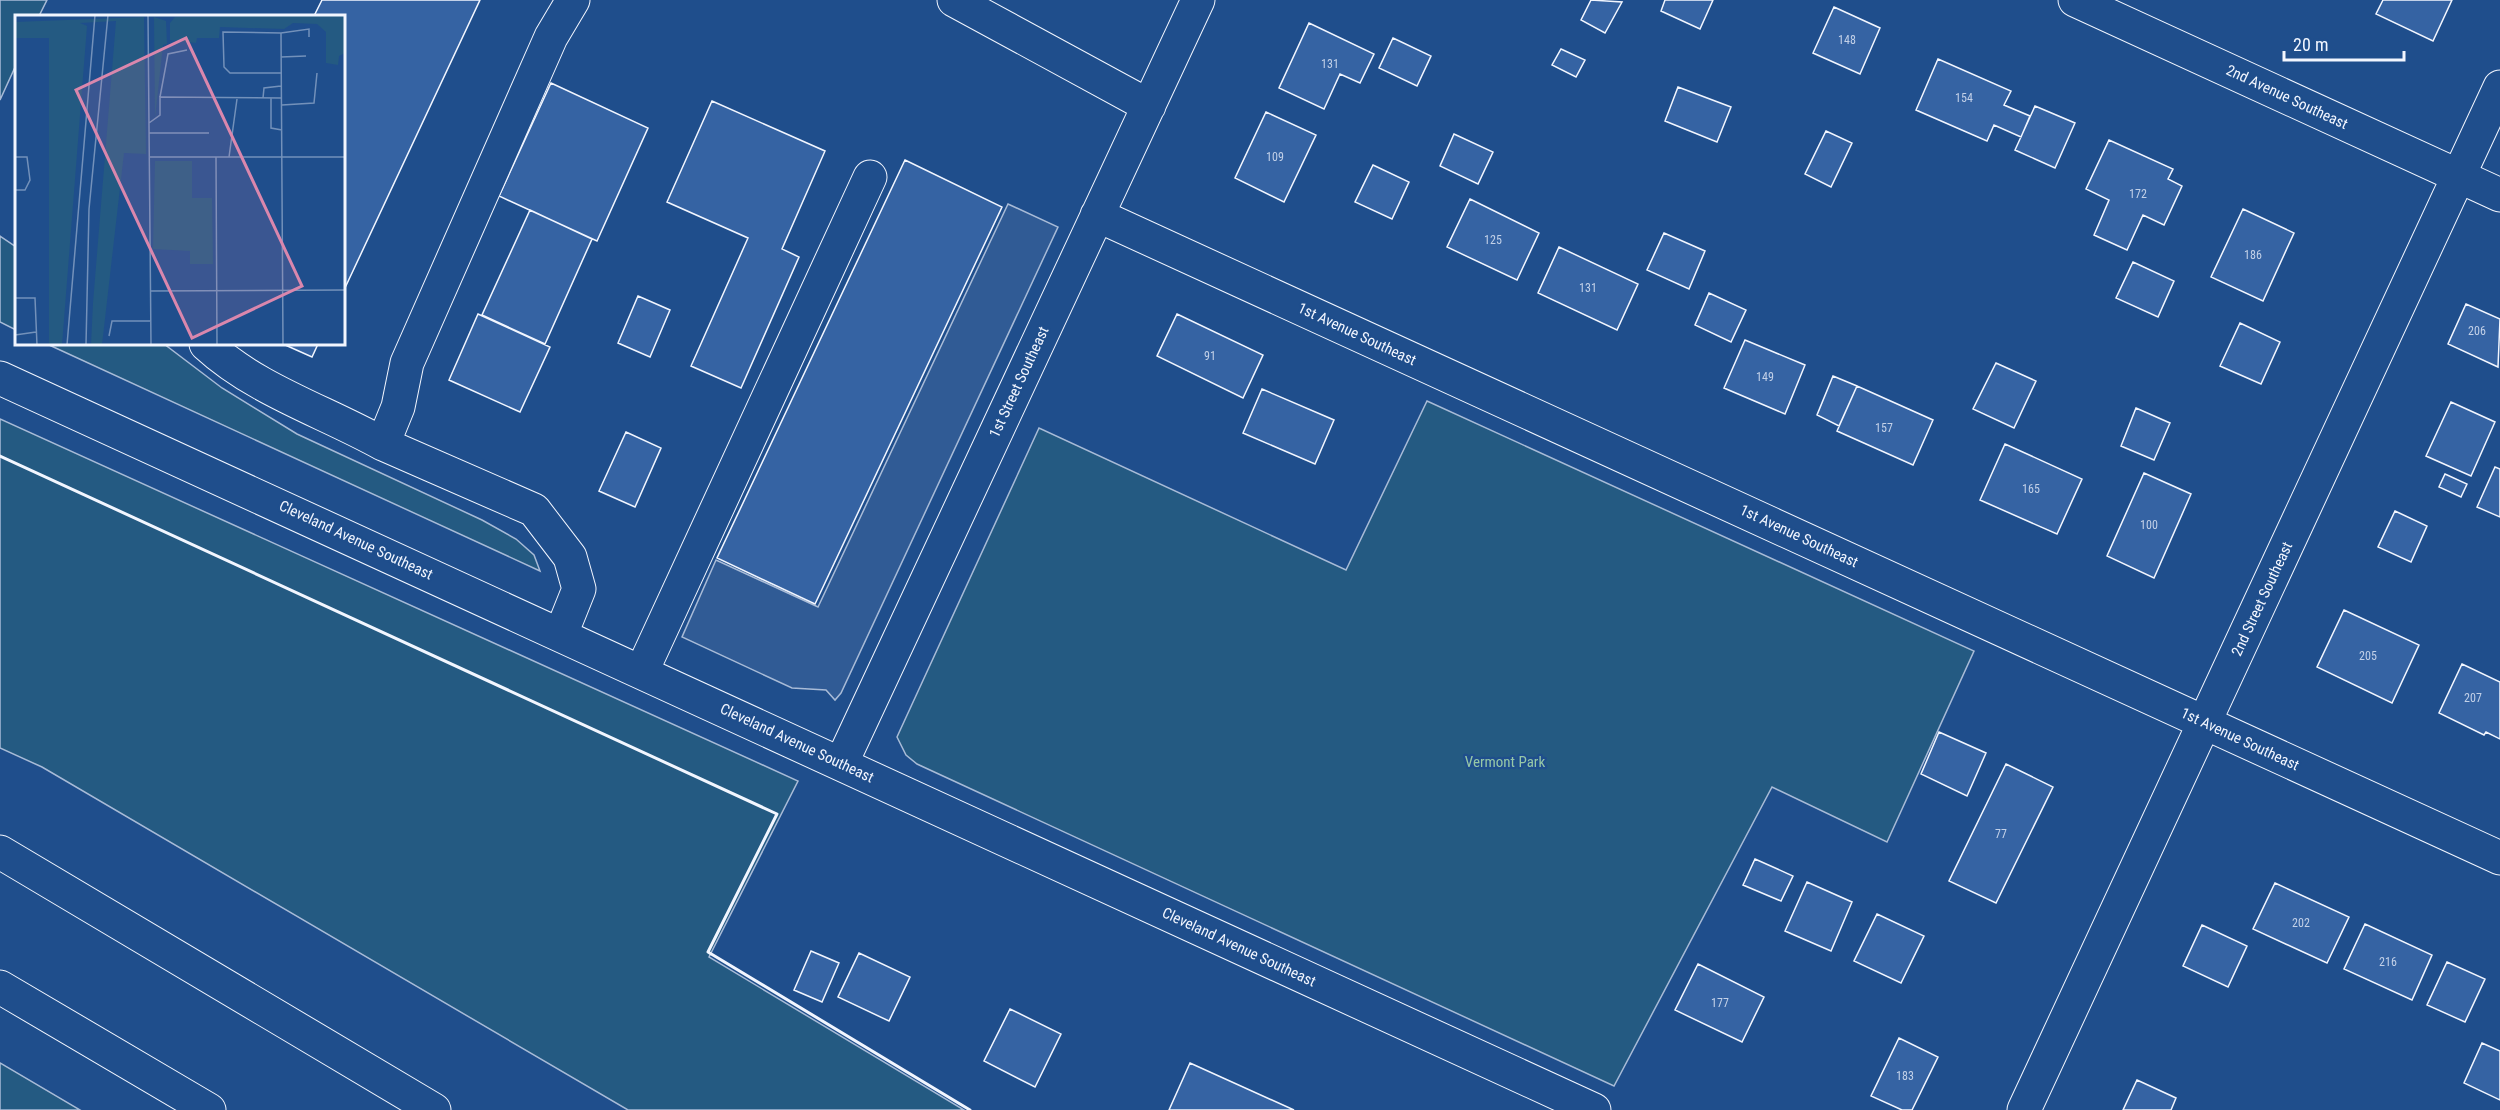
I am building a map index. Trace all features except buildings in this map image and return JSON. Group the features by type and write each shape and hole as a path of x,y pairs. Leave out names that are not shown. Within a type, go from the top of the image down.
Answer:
{"main road":[{"path":"383,444 398,407 407,363 551,37 573,0"},
{"path":"954,0 1149,106"},
{"name":"1st Street Southeast","path":"841,764 1198,0"},
{"name":"2nd Avenue Southeast","path":"2075,0 2500,195"},
{"name":"2nd Street Southeast","path":"2024,1110 2500,87"},
{"path":"642,671 870,177"},
{"name":"1st Avenue Southeast","path":"1097,215 2500,858"},
{"path":"207,345 224,360 297,402 342,421 383,444 534,510 570,557 579,589 561,634"},
{"name":"Cleveland Avenue Southeast","path":"0,378 1594,1110"},
{"path":"0,852 434,1110"},
{"path":"0,987 209,1110"}],"green space":[{"path":"0,0 47,0 40,15 15,15 15,67 0,100"},
{"path":"0,236 15,246 15,330 0,322"},
{"path":"49,345 165,345 222,388 297,434 482,520 516,539 534,555 540,571"},
{"name":"Vermont Park","path":"1427,401 1974,651 1887,842 1772,787 1614,1086 917,764 906,755 897,737 1039,428 1346,570"},
{"path":"0,419 798,781 709,957 964,1110 628,1110 42,767 0,748"},
{"path":"0,1063 80,1110 0,1110"}],"shaded area":[{"path":"1008,204 1058,227 841,693 835,700 826,690 792,688 682,637 716,560 818,607"}],"wall":[{"path":"0,456 777,814 708,952 970,1110"}]}
